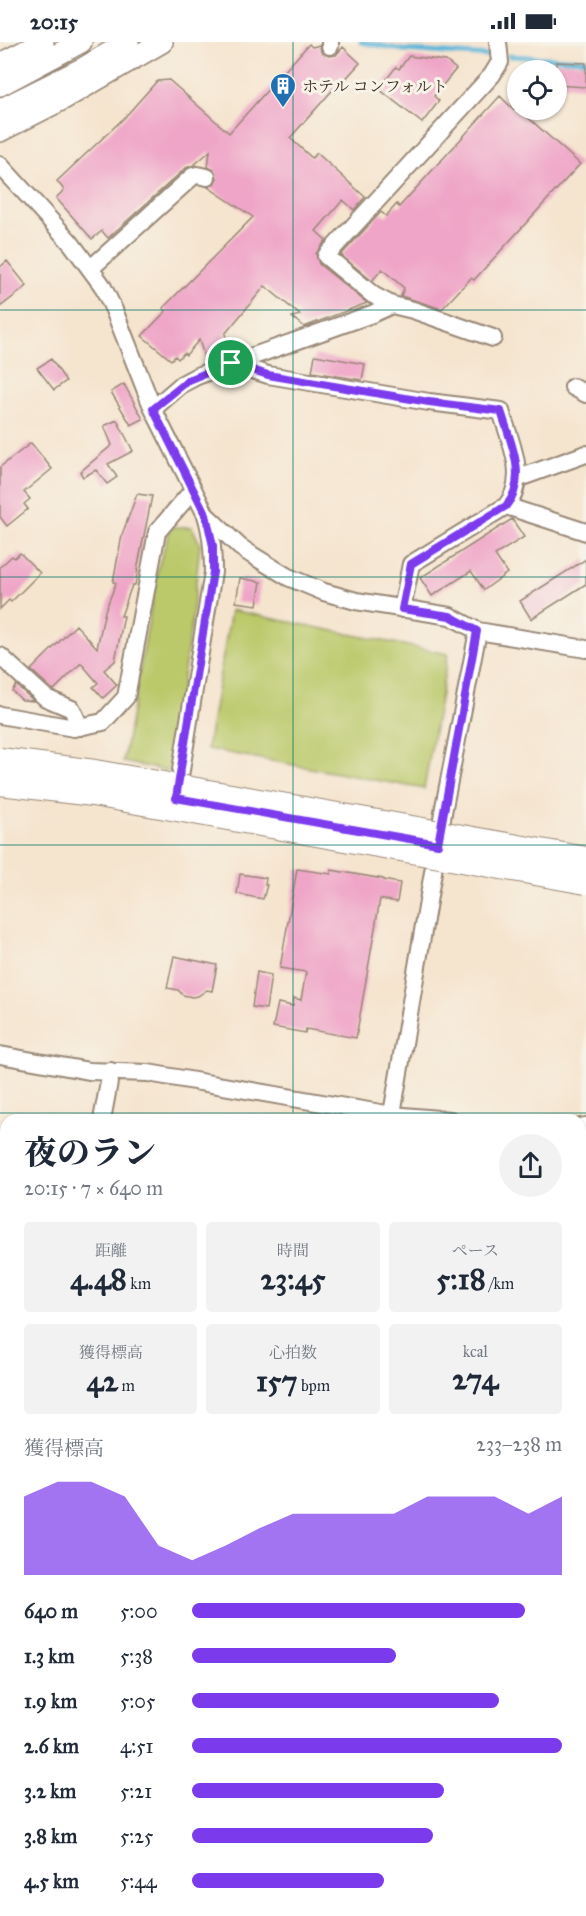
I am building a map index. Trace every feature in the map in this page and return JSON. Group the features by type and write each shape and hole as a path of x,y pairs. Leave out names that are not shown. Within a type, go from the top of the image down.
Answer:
{"highway":[{"path":"0,761 95,773 586,860"},
{"path":"0,782 93,793 586,881"}],"main road":[{"path":"0,64 43,42"},
{"path":"0,86 81,42"},
{"path":"0,110 82,69 128,42"},
{"path":"0,131 63,99 162,42"}],"street":[{"path":"493,338 392,305 373,295 326,256 492,75 500,62 498,42"},
{"path":"0,165 96,264 102,285 153,409 206,515 213,546 213,572 176,798"},
{"path":"96,264 193,176 207,177"},
{"path":"153,409 189,380 392,305"},
{"path":"231,363 268,375 429,402 501,411 519,478 512,500 506,506 411,564 402,609"},
{"path":"519,478 586,454"},
{"path":"0,715 74,728 103,722 126,697 157,532 193,490"},
{"path":"506,506 586,532"},
{"path":"206,515 240,547 288,577 324,592 356,601 450,616 477,631 586,649"},
{"path":"395,1114 438,844 477,631"},
{"path":"0,656 46,698 72,709 80,727"},
{"path":"0,767 586,869"},
{"path":"0,1055 89,1071 148,1073 367,1114"},
{"path":"103,1114 111,1071"}],"green space":[{"path":"171,527 192,527 200,544 192,620 168,771 123,762 159,564"},
{"path":"231,610 448,654 424,789 207,749"}],"building":[{"path":"309,44 312,47 320,45 321,52 329,56 336,55 343,47 360,63 290,138 312,158 317,153 365,197 354,210 343,200 316,231 326,240 316,254 319,264 367,303 304,327 292,317 300,315 265,286 225,334 231,353 206,362 199,340 186,355 184,353 178,359 175,356 171,360 142,336 166,311 163,308 253,217 208,187 214,184 217,178 214,170 208,167 210,151 194,165 186,168 108,238 102,231 92,239 56,198 64,190 57,181 124,118 157,81 169,80 229,133"},
{"path":"409,56 446,61 456,69 434,96 439,101 422,123 379,89 396,67 399,69"},
{"path":"567,62 586,63 586,87 567,86"},
{"path":"500,96 507,103 507,120 531,120 580,164 474,280 471,278 442,309 401,296 404,288 382,269 372,281 341,255 381,212 386,216 397,204 399,207"},
{"path":"7,261 27,286 0,307 0,267"},
{"path":"315,355 365,364 362,380 312,372"},
{"path":"51,359 66,381 54,390 37,368"},
{"path":"124,384 143,419 131,425 111,392"},
{"path":"117,420 133,451 108,464 117,477 107,484 96,470 83,477 80,472 112,445 104,426"},
{"path":"31,443 52,469 24,492 30,499 24,504 28,509 7,526 0,517 0,467"},
{"path":"137,494 152,496 135,585 132,585 121,616 124,616 115,661 104,670 117,685 103,698 93,687 98,683 81,663 54,690 31,670 76,625 97,648 105,611 116,583 113,582 122,535"},
{"path":"512,519 524,537 495,555 507,573 484,590 471,571 432,596 420,578"},
{"path":"20,553 40,573 11,602 9,600 0,609 0,567 12,556 14,558"},
{"path":"586,559 586,584 531,619 520,601"},
{"path":"240,578 261,582 257,605 236,602"},
{"path":"16,685 34,701 22,700 12,691"},
{"path":"297,869 331,874 331,870 400,883 397,902 380,899 356,1038 306,1029 305,1033 273,1027 278,1003 293,1006 294,998 301,1000 306,972 280,968"},
{"path":"240,874 266,878 265,885 267,885 263,899 237,894"},
{"path":"174,956 217,965 212,991 207,990 192,997 183,995 178,990 167,988"},
{"path":"257,972 271,975 266,1009 252,1007"}],"waterway":[{"path":"361,42 403,50 491,56"},
{"path":"509,56 586,60"}],"place":[{"name":"ホテル コンフォルト","path":"283,109"}],"route":[{"path":"231,363 268,375 429,402 501,411 519,478 512,500 506,506 411,564 402,609 450,616 477,631 438,844 176,798 213,572 213,546 206,515 153,409 182,384 231,363"}]}
